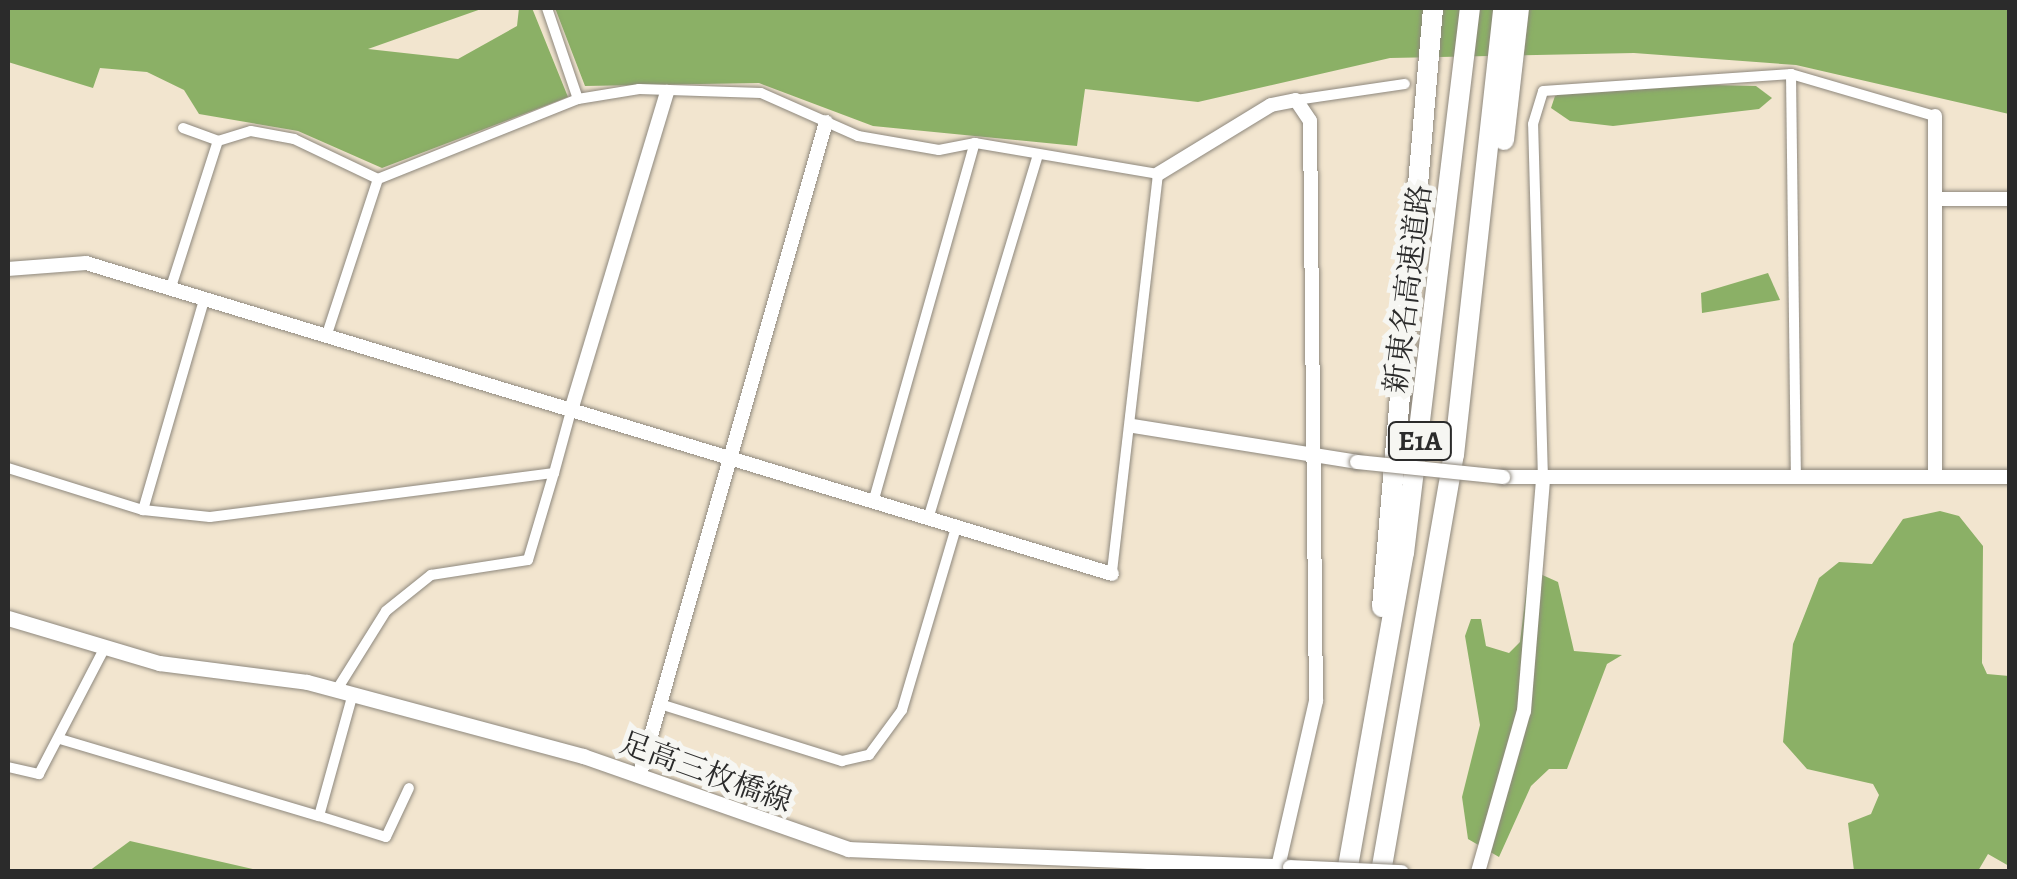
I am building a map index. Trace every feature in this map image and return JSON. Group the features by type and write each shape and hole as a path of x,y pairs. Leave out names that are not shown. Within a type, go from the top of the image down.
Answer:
{"highway":[{"path":"1346,872 1390,552 1433,8"},
{"name":"新東名高速道路","path":"1346,872 1404,553 1470,8"},
{"name":"E1A","path":"1381,872 1454,455 1503,8"},
{"path":"1454,455 1519,8"}],"main road":[{"name":"足高三枚橋線","path":"8,618 104,649 344,694 640,774 799,836 874,854 1401,872"}],"street":[{"path":"547,8 576,94"},
{"path":"1790,74 1796,475"},
{"path":"1478,872 1524,711 1543,480 1535,104 1556,86 1790,74 1935,116 1940,199 1935,476"},
{"path":"326,334 378,179 576,94 761,93 826,122 939,150 975,143 1158,174 1230,125 1296,100 1405,84"},
{"path":"319,816 344,694 386,611 431,574 528,560 666,92"},
{"path":"1284,867 1316,701 1314,162 1296,100"},
{"path":"640,774 736,457 826,122"},
{"path":"183,128 218,142 251,132 294,139 378,179"},
{"path":"171,287 218,142"},
{"path":"874,499 975,143"},
{"path":"928,519 1038,154"},
{"path":"8,269 86,263 1112,574 1133,426 1158,174"},
{"path":"1940,199 2010,199"},
{"path":"143,510 204,300"},
{"path":"1133,426 1358,462 1543,480 2010,476"},
{"path":"8,468 143,510 210,517 554,473"},
{"path":"660,704 842,761 869,754 902,710 956,528"},
{"path":"8,768 38,774 60,740 104,649"},
{"path":"60,740 386,837 409,788"}],"green space":[{"path":"8,8 484,8 368,49 458,59 517,26 519,8 532,8 568,97 382,168 298,131 199,114 184,90 147,72 100,68 93,88 8,62"},
{"path":"555,8 2009,8 2009,114 1796,65 1634,53 1390,58 1198,102 1085,89 1077,146 873,126 759,83 585,86"},
{"path":"1669,84 1756,86 1772,98 1759,109 1613,126 1570,121 1551,108 1555,96 1574,89"},
{"path":"1768,273 1780,300 1702,313 1701,293"},
{"path":"1940,511 1959,516 1983,546 1982,663 1987,674 2009,676 2009,866 1988,854 1978,871 1854,871 1848,823 1871,814 1879,795 1873,784 1807,769 1783,742 1793,644 1819,578 1839,562 1872,564 1903,519"},
{"path":"1529,569 1558,582 1574,651 1622,655 1607,664 1567,769 1549,769 1531,786 1499,857 1468,839 1462,797 1480,725 1465,636 1471,619 1481,619 1486,646 1509,653 1520,642"},
{"path":"130,841 261,871 89,871"}]}
